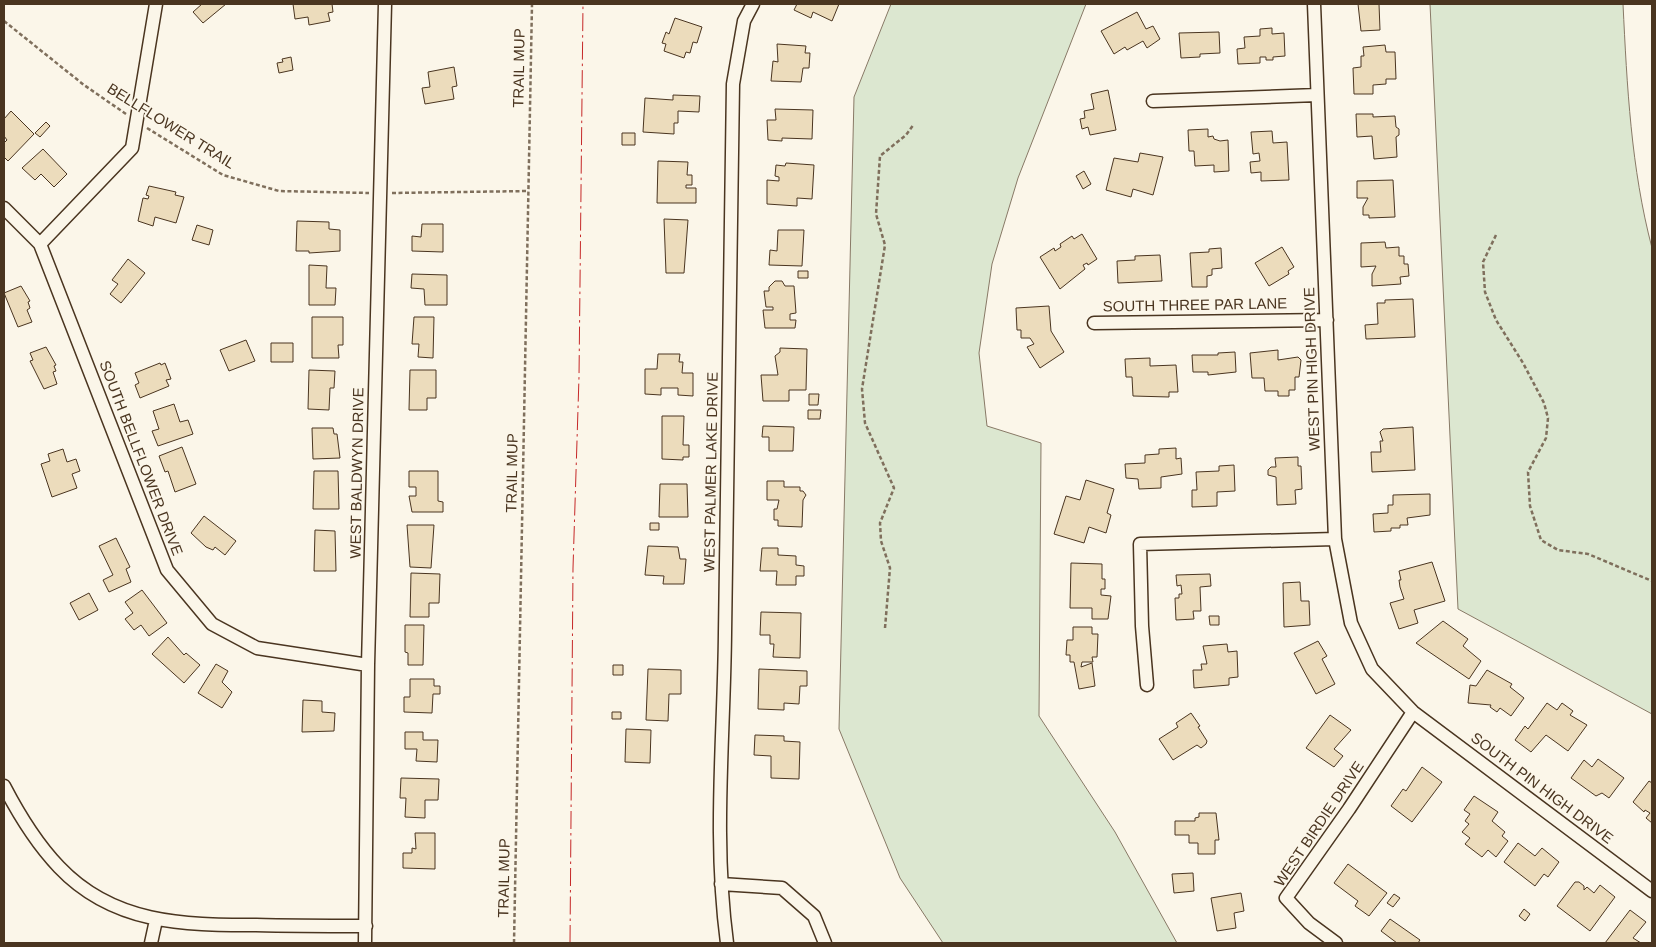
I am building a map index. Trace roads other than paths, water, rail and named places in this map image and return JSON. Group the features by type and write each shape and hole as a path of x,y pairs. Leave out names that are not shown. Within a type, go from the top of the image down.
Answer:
{"street":[{"path":"40,244 132,148 156,4"},
{"name":"WEST BALDWYN DRIVE","path":"365,943 368,665 385,4"},
{"name":"WEST PALMER LAKE DRIVE","path":"727,943 718,822 725,662 733,84 744,21 753,4"},
{"name":"WEST PIN HIGH DRIVE","path":"1314,4 1335,539 1351,623 1372,669 1413,712"},
{"path":"1154,101 1317,96"},
{"name":"SOUTH BELLFLOWER DRIVE","path":"4,208 40,244 167,570 212,624 257,648 368,665"},
{"name":"SOUTH THREE PAR LANE","path":"1094,322 1327,320"},
{"path":"1147,685 1142,626 1140,544 1335,539"},
{"name":"SOUTH PIN HIGH DRIVE","path":"1413,712 1652,891"},
{"name":"WEST BIRDIE DRIVE","path":"1336,943 1309,923 1286,898 1413,712"},
{"path":"4,786 38,842 60,868 82,887 108,903 156,920 202,925 366,926"},
{"path":"722,884 782,888 814,916 825,943"},
{"path":"151,943 156,920"}]}
